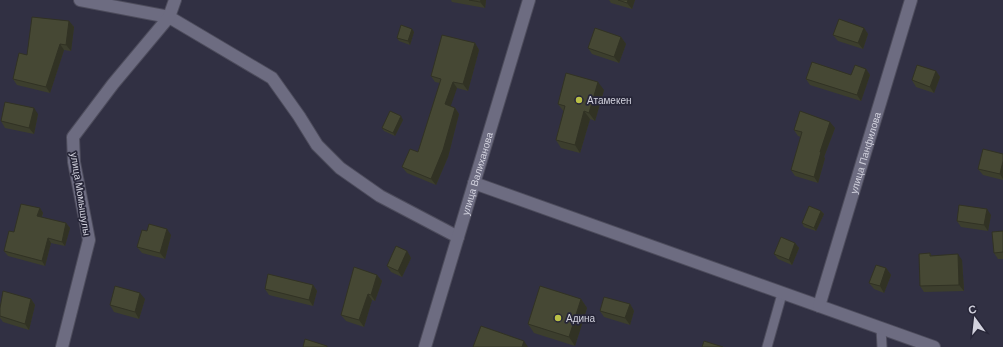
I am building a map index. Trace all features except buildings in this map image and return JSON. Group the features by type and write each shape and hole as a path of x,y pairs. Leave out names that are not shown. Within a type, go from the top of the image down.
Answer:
{"street":[{"path":"80,0 169,17 272,78 299,116 317,145 340,168 380,196 458,237"},
{"name":"улица Момышулы","path":"62,347 89,240 74,162 73,137 113,84 169,17 175,0"},
{"name":"улица Валиханова","path":"425,347 529,0"},
{"name":"улица Панфилова","path":"818,306 911,0"},
{"path":"474,183 934,347"}],"lane":[{"path":"767,347 782,294"},
{"path":"881,328 882,347"}],"place":[{"name":"Атамекен","path":"579,100"},
{"name":"Адина","path":"558,318"}]}
